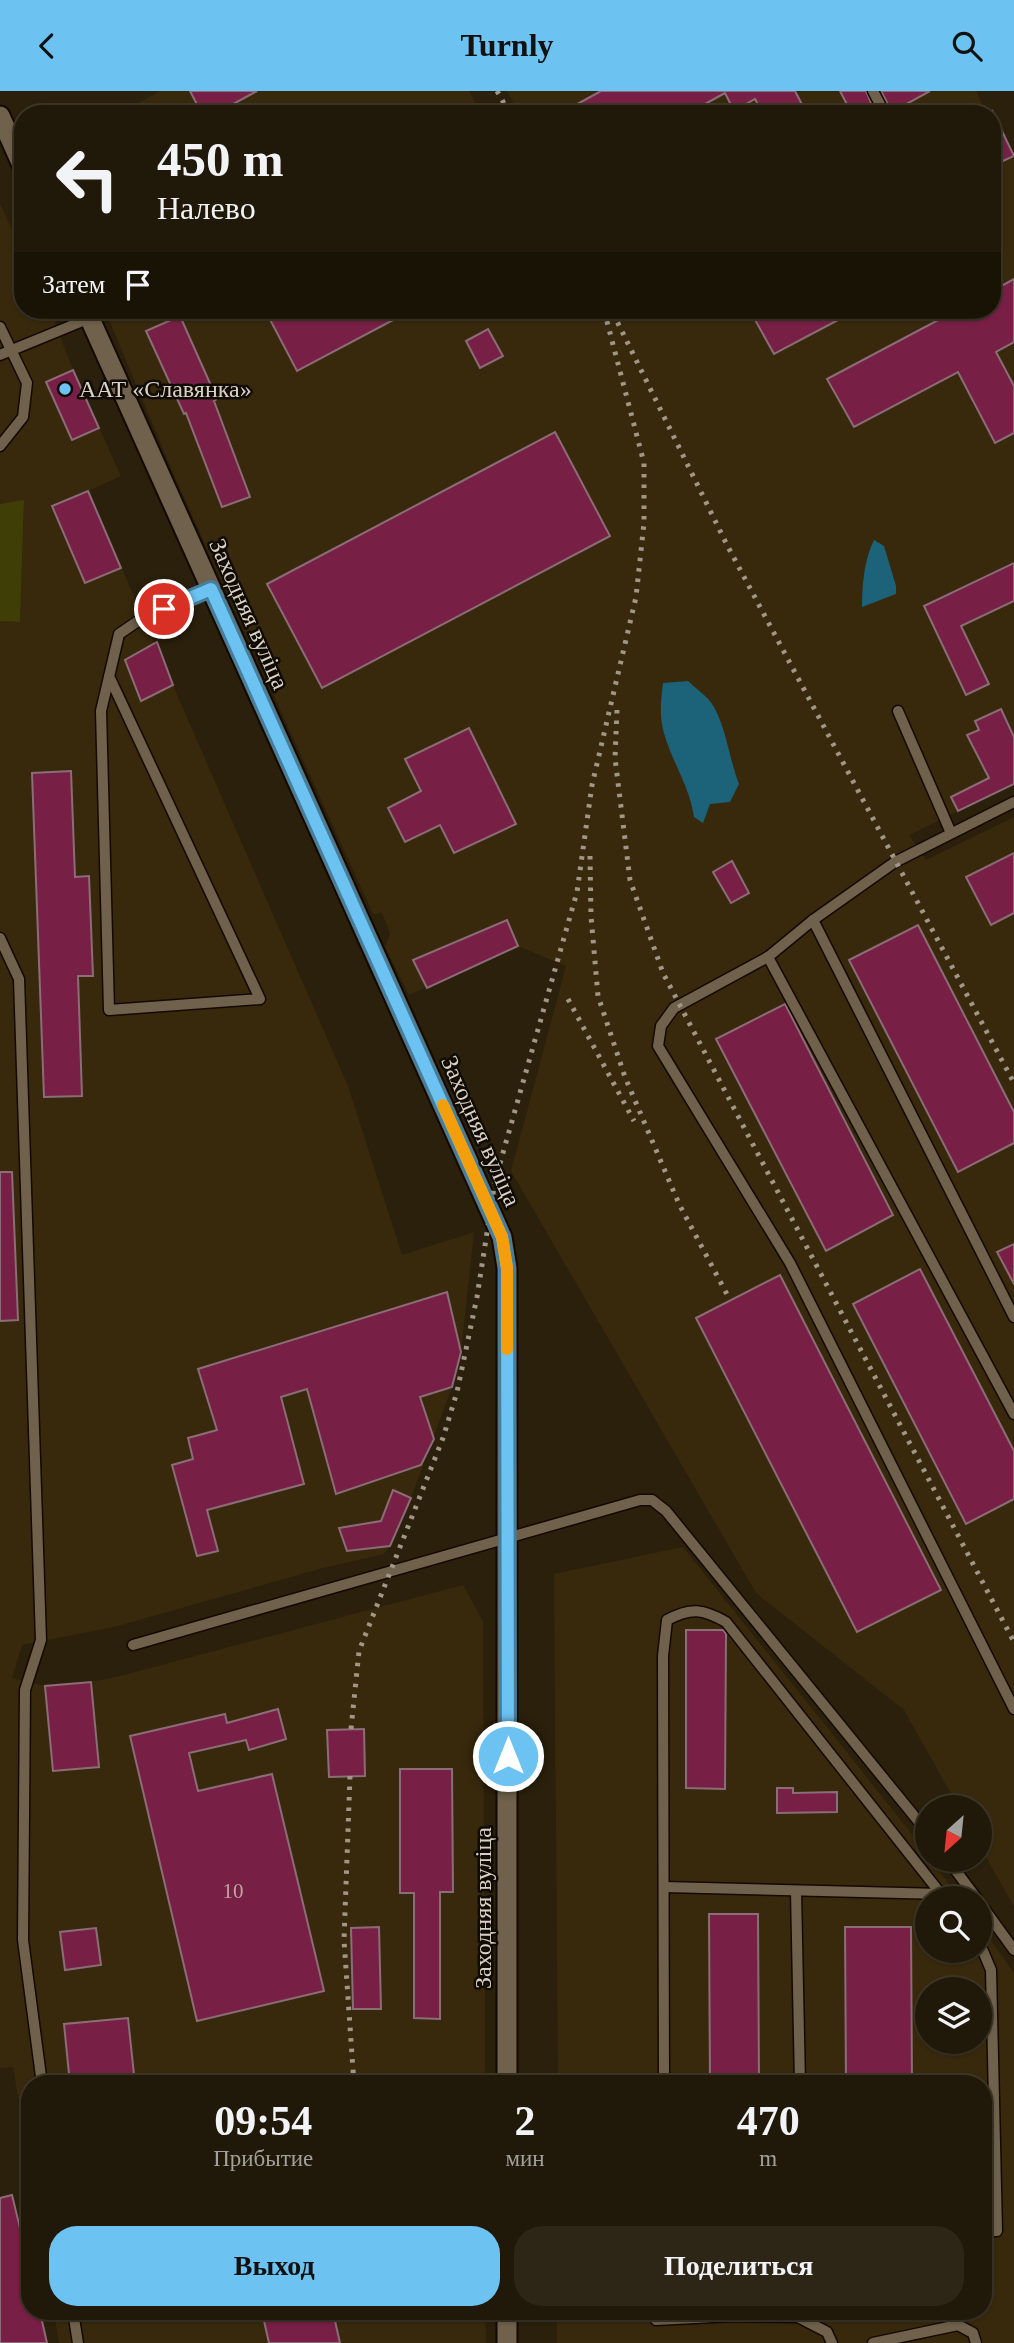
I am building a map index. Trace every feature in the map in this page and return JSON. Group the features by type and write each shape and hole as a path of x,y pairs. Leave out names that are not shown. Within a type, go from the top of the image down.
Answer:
{"street":[{"path":"0,116 14,147"},
{"name":"Заходняя вуліца","path":"90,319 502,1237 507,1268 507,2075"},
{"path":"507,2320 507,2343"}],"lane":[{"path":"5,353 77,319"},
{"path":"0,327 5,353 27,383 23,417 0,446"},
{"path":"109,676 260,999 109,1010 101,711 109,676 119,634 141,619 211,589"},
{"path":"898,711 951,833"},
{"path":"1014,802 895,862 813,920 768,957 674,1008 661,1026 658,1046 790,1263 1014,1709"},
{"path":"813,920 1014,1317"},
{"path":"0,938 19,979 20,993 41,1640 25,1690 23,1940 41,2075"},
{"path":"768,957 1014,1414"},
{"path":"133,1645 640,1500 652,1500 666,1511 915,1817"},
{"path":"664,2075 663,1656 667,1620 686,1610 711,1613 726,1622 934,1886"},
{"path":"664,1887 915,1896"},
{"path":"796,1891 800,2075"},
{"path":"992,1920 1014,1950"},
{"path":"988,1963 991,1970 997,2231 992,2231"},
{"path":"74,2320 78,2343"},
{"path":"802,2320 827,2332 832,2343"},
{"path":"873,2343 958,2325 973,2333 976,2343"}],"shaded area":[{"path":"160,91 469,91 477,105 135,105"},
{"path":"507,91 976,91 983,105 514,105"},
{"path":"1001,130 1014,157 1014,784 909,835 926,860 1014,817 1014,1907 992,1868 992,1795 952,1795 904,1710 756,1593 511,1171 566,966 518,946 409,995 385,947 390,933 382,913 373,914 176,480 109,319 1001,319"},
{"path":"0,204 14,234 14,319 53,319 73,370 121,476 88,491 348,1086 402,1255 474,1232 461,1352 452,1387 411,1498 384,1554 323,1568 114,1627 22,1645 12,1678 45,1686 116,1677 463,1585 483,1621 485,2075 21,2075 21,2114 13,2067 0,2068 0,621 20,622 24,501 0,504"},
{"path":"24,500 20,622 0,621 0,504"},
{"path":"683,1547 915,1839 915,1873 941,1873 950,1886 915,1886 915,1963 992,1963 992,1942 1014,1973 1014,2343 557,2343 557,2320 992,2320 992,2075 558,2075 554,1574"},
{"path":"55,2320 485,2320 486,2343 59,2343"}],"water":[{"path":"874,540 884,546 896,594 862,607 864,573"},
{"path":"688,681 707,697 719,718 739,784 730,802 710,804 703,823 694,817 689,795 667,744 661,720 663,683"}],"building":[{"path":"190,91 257,91 231,105 197,105"},
{"path":"601,91 795,91 802,105 758,105 755,99 744,105 731,105 725,93 703,105 575,105"},
{"path":"840,91 866,91 872,105 847,105"},
{"path":"881,91 930,91 905,105 888,105"},
{"path":"1001,129 1014,156 1001,162"},
{"path":"1014,279 1014,342 996,352 1014,386 1014,433 995,443 958,372 854,427 827,379 940,319 1001,319 1001,286"},
{"path":"173,319 181,319 217,399 214,401 250,497 222,507 186,413 184,414 146,331"},
{"path":"270,319 395,319 297,371"},
{"path":"755,319 840,319 774,354"},
{"path":"488,329 503,356 480,368 466,341"},
{"path":"73,370 99,428 72,440 46,382"},
{"path":"555,432 610,536 322,688 267,584"},
{"path":"88,491 121,568 85,583 52,506"},
{"path":"1014,563 1014,601 961,626 989,684 966,695 924,606"},
{"path":"157,642 173,685 141,701 125,660"},
{"path":"1001,709 1014,737 1014,784 958,811 951,797 989,778 967,735 979,730 975,721"},
{"path":"469,728 516,824 454,853 440,825 405,842 388,808 421,791 405,759"},
{"path":"71,771 75,877 89,876 93,976 78,976 82,1096 44,1097 32,773"},
{"path":"1014,853 1014,913 991,925 966,877"},
{"path":"732,861 749,893 731,903 713,872"},
{"path":"507,920 518,946 427,988 413,960"},
{"path":"918,925 1014,1112 1014,1143 958,1172 849,960"},
{"path":"785,1004 893,1215 826,1251 716,1039"},
{"path":"0,1172 12,1172 18,1320 0,1321"},
{"path":"1014,1244 1014,1284 997,1252"},
{"path":"920,1269 1014,1451 1014,1499 966,1524 853,1304"},
{"path":"780,1275 941,1590 857,1632 696,1318"},
{"path":"447,1292 461,1352 452,1387 420,1397 434,1439 421,1465 336,1494 307,1389 281,1397 304,1484 207,1510 218,1551 197,1556 172,1465 193,1459 188,1438 217,1430 198,1369"},
{"path":"393,1490 411,1498 390,1546 347,1551 339,1528 381,1521"},
{"path":"686,1630 723,1630 726,1634 725,1789 686,1788"},
{"path":"91,1682 99,1767 53,1771 45,1686"},
{"path":"278,1709 286,1739 249,1750 246,1740 189,1753 198,1791 272,1774 324,1991 197,2021 130,1736 225,1714 227,1723"},
{"path":"364,1729 365,1776 329,1777 327,1730"},
{"path":"400,1769 452,1769 453,1892 440,1892 440,2019 414,2018 414,1893 400,1893"},
{"path":"777,1788 793,1788 793,1793 837,1792 837,1812 777,1813"},
{"path":"709,1914 758,1914 759,2075 710,2075"},
{"path":"379,1927 381,2009 353,2009 351,1928"},
{"path":"845,1927 911,1927 912,2075 846,2075"},
{"path":"96,1928 101,1965 65,1970 60,1932"},
{"path":"128,2018 134,2075 69,2075 64,2024"},
{"path":"12,2195 21,2232 21,2320 42,2320 47,2343 0,2343 0,2198"},
{"path":"264,2320 335,2320 340,2343 269,2343"}],"railway":[{"path":"497,91 505,105"},
{"path":"351,1729 359,1651 443,1438 457,1392 477,1297 495,1181 577,892 592,785 636,597 644,523 644,463 606,319"},
{"path":"616,319 727,545 1014,1083"},
{"path":"617,710 615,758 630,880 663,973 1014,1642"},
{"path":"590,856 591,916 598,996 625,1077 679,1204 730,1300"},
{"path":"568,999 634,1121"},
{"path":"350,1776 344,1940 353,2075"}],"slow traffic":[{"path":"443,1105 502,1237 507,1268 507,1349"}],"place":[{"name":"ААТ «Славянка»","path":"65,389"}],"route":[{"path":"164,609 211,589 502,1237 507,1268 508,1756"}]}
